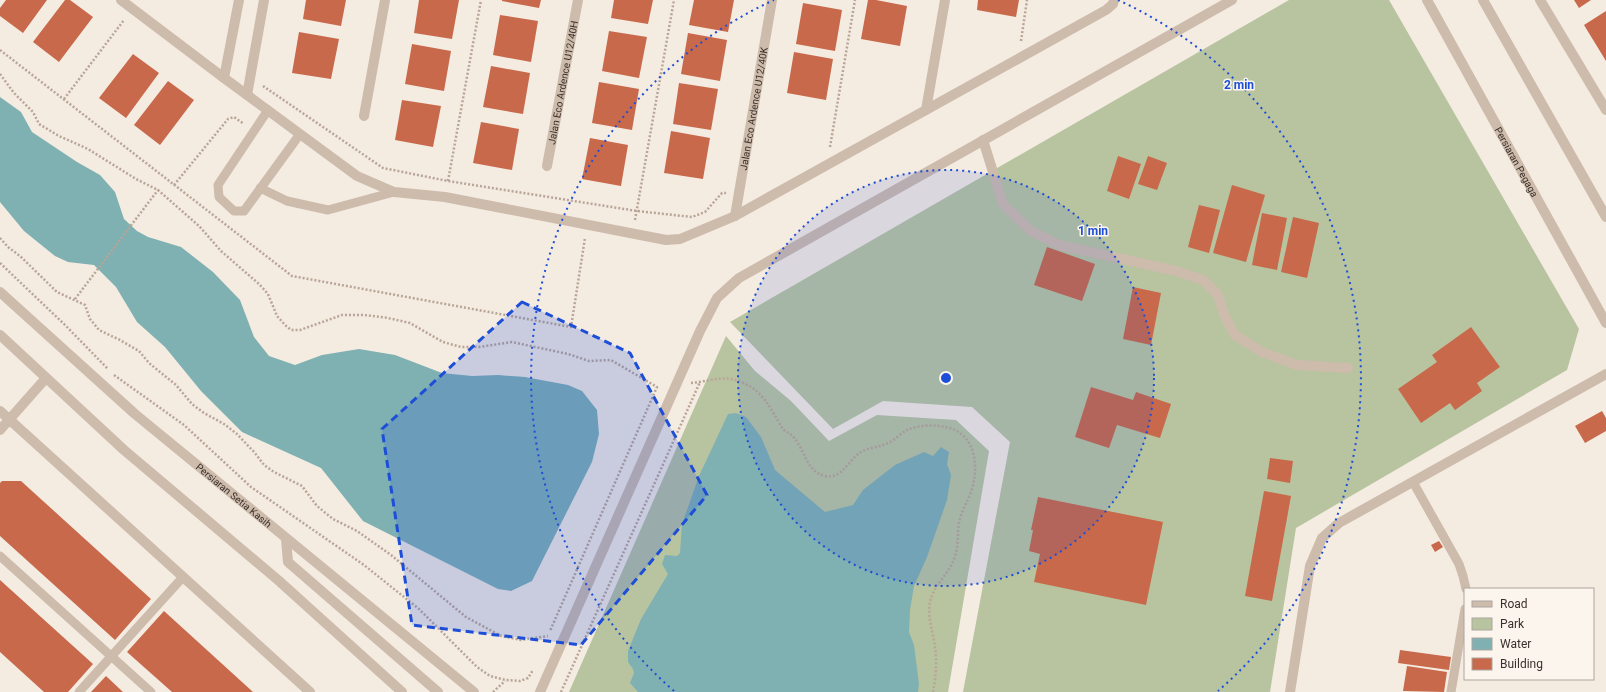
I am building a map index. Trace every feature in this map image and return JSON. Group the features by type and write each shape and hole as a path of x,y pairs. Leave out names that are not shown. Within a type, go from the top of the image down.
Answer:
{"street":[{"path":"224,78 239,0"},
{"path":"247,95 264,0"},
{"path":"364,116 384,0"},
{"name":"Jalan Eco Ardence U12/40H","path":"547,166 578,0"},
{"name":"Jalan Eco Ardence U12/40K","path":"735,216 772,0"},
{"path":"926,110 945,0"},
{"path":"540,692 677,383 717,298 740,278 1232,0"},
{"name":"Persiaran Pegaga","path":"1427,0 1606,323"},
{"path":"1483,0 1606,217"},
{"path":"1540,0 1606,110"},
{"path":"126,3 224,78 357,176 394,192 445,197 666,240 680,239 735,216 1106,10 1113,2"},
{"path":"983,140 1003,204 1031,231 1059,245 1176,271 1203,280 1218,295 1226,317 1235,335 1262,352 1297,365 1348,368"},
{"name":"Persiaran Setia Kasih","path":"0,292 135,414 286,540 474,692"},
{"path":"0,335 124,450 278,580 402,692"},
{"path":"1290,692 1310,566 1322,538 1339,523 1606,374"},
{"path":"0,430 46,378"},
{"path":"0,411 310,692"},
{"path":"286,540 288,562 438,692"}],"lane":[{"path":"268,110 218,185 219,197 234,210 244,211 300,134"},
{"path":"260,188 287,201 328,210 394,192"},
{"path":"1413,482 1459,564 1464,576 1466,588"},
{"path":"0,556 151,692"},
{"path":"79,692 182,577"},
{"path":"1451,692 1464,615"}],"path":[{"path":"445,197 481,0"},
{"path":"633,233 674,0"},
{"path":"827,165 855,0"},
{"path":"1018,59 1027,0"},
{"path":"64,99 126,3"},
{"path":"0,50 292,276 572,327 587,225"},
{"path":"0,74 14,93 33,112 39,124 59,136 88,149 136,179 158,190 200,226 221,251 259,284 268,294 277,316 291,330 300,330 342,315 364,315 410,323 443,342 461,347 479,347 512,342 568,354 589,361 611,360 657,387 677,383 730,379 756,390 763,396 784,430 796,439 807,462 816,472 825,476 834,475 844,469 861,452 891,442 908,430 935,426 948,427 958,432 971,445 975,456 974,477 970,494 962,511 959,524 957,549 950,566 931,598 930,615 936,648 933,692"},
{"path":"250,77 383,168 448,181 637,211 692,217 705,212 722,193 739,194"},
{"path":"174,185 228,119 234,118 254,131"},
{"path":"75,299 158,190"},
{"path":"0,238 8,248 20,256 57,292 75,299 85,305 90,319 99,330 139,351 149,362 176,385 192,404 237,434 264,465 274,472 302,486 317,506 333,519 357,531 391,555 466,617 501,636 521,640 548,637"},
{"path":"0,263 64,324 112,374 184,425 251,487 364,566 419,608 477,667 490,676 506,680 520,681 528,678 534,668"},
{"path":"561,692 700,382"},
{"path":"545,644 657,387"},
{"path":"493,692 506,680"}],"highlighted area":[{"path":"522,302 630,353 707,495 581,645 412,625 382,429"}],"green space":[{"path":"1289,0 1389,0 1579,329 1567,370 1296,528 1270,692 963,692 1010,442 972,407 883,401 833,429 730,322"},
{"path":"726,336 755,371 791,401 829,441 877,415 956,420 989,451 948,692 569,692"}],"water":[{"path":"0,97 21,112 32,132 77,162 100,175 115,192 124,219 137,231 148,237 181,247 213,272 240,300 254,337 269,356 295,365 322,355 359,349 395,355 442,373 472,376 498,375 525,377 568,385 582,391 597,410 599,434 592,462 532,581 511,591 498,589 363,521 321,468 242,432 201,391 165,347 137,322 116,287 94,265 68,262 55,256 24,231 0,202"},
{"path":"736,413 746,417 761,437 775,470 825,512 853,505 863,490 895,465 924,452 933,456 941,447 949,452 947,464 951,475 947,500 927,557 914,586 910,610 909,632 914,645 919,684 918,692 638,692 630,683 634,673 628,662 628,651 641,619 668,574 662,564 665,555 677,556 680,553 682,524 699,476 728,414"}],"building":[{"path":"6,0 47,0 23,33 0,16 0,8"},
{"path":"65,0 70,0 93,17 59,62 33,42"},
{"path":"306,0 346,0 341,26 303,19"},
{"path":"419,0 459,0 452,39 414,33"},
{"path":"502,0 541,0 539,8"},
{"path":"614,0 653,0 648,24 611,18"},
{"path":"694,0 734,0 728,32 689,25"},
{"path":"868,0 876,0 907,6 900,46 861,39"},
{"path":"978,0 1019,0 1016,17 977,10"},
{"path":"1574,0 1591,0 1579,8"},
{"path":"803,3 842,10 835,51 796,44"},
{"path":"1606,11 1606,61 1584,25"},
{"path":"500,15 538,21 531,62 493,55"},
{"path":"609,31 647,37 639,78 602,71"},
{"path":"299,32 339,39 331,79 292,73"},
{"path":"688,33 727,40 720,81 681,74"},
{"path":"412,44 451,51 444,91 405,84"},
{"path":"794,52 833,59 826,100 787,93"},
{"path":"133,54 159,73 126,118 99,98"},
{"path":"491,66 530,73 523,114 483,107"},
{"path":"168,81 194,100 160,145 134,125"},
{"path":"599,82 639,89 632,130 592,123"},
{"path":"679,83 718,89 711,130 673,124"},
{"path":"402,100 441,106 433,147 395,140"},
{"path":"481,122 519,129 512,170 473,163"},
{"path":"671,131 710,138 703,179 664,173"},
{"path":"590,138 628,145 621,186 582,179"},
{"path":"1118,156 1141,164 1129,199 1107,191"},
{"path":"1148,156 1167,163 1157,190 1138,184"},
{"path":"1232,185 1265,195 1246,262 1213,253"},
{"path":"1199,205 1220,210 1209,253 1188,247"},
{"path":"1262,213 1287,218 1277,270 1252,265"},
{"path":"1293,217 1319,223 1307,278 1281,272"},
{"path":"1047,247 1095,264 1082,301 1034,285"},
{"path":"1133,287 1161,293 1151,345 1123,339"},
{"path":"1471,327 1500,367 1477,383 1482,391 1455,410 1450,403 1421,423 1398,389 1437,362 1432,355"},
{"path":"1091,387 1133,400 1136,392 1171,404 1160,438 1117,425 1109,448 1075,437"},
{"path":"1602,411 1606,418 1606,431 1585,443 1575,426"},
{"path":"1270,458 1293,461 1290,483 1267,479"},
{"path":"2,481 21,481 151,599 115,640 0,536 0,483"},
{"path":"1264,491 1291,496 1272,601 1245,596"},
{"path":"1038,497 1163,522 1146,605 1034,582 1040,554 1029,551 1033,530 1031,530"},
{"path":"1439,541 1443,547 1435,552 1431,545"},
{"path":"0,580 93,664 68,692 44,692 0,652"},
{"path":"164,611 253,692 172,692 127,652"},
{"path":"1400,650 1451,657 1449,670 1398,663"},
{"path":"1407,666 1447,672 1444,692 1403,691"},
{"path":"106,676 123,692 91,692"}]}
